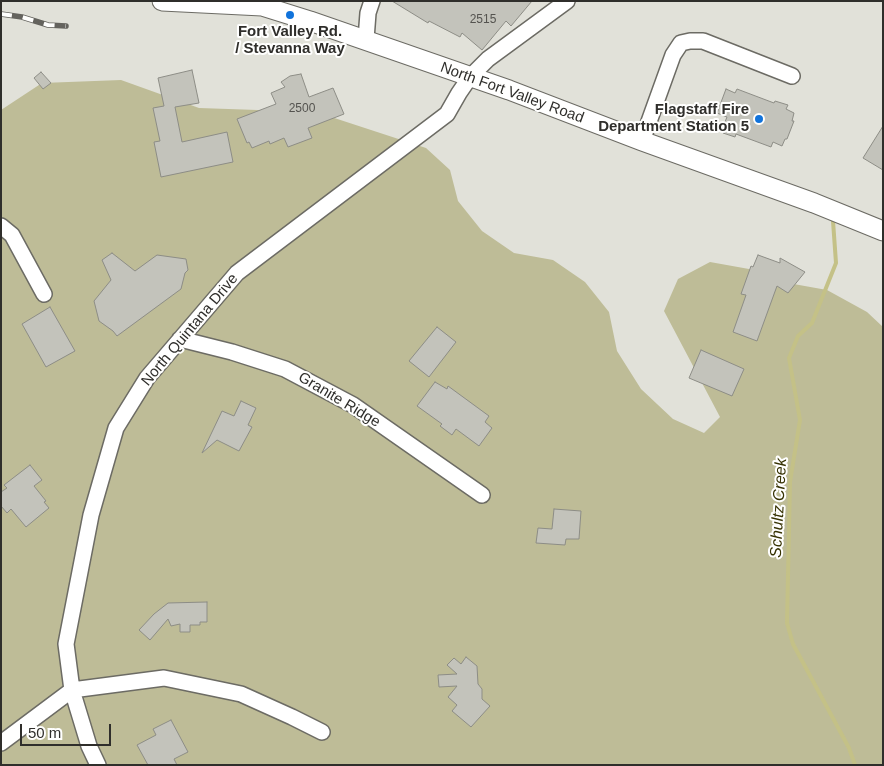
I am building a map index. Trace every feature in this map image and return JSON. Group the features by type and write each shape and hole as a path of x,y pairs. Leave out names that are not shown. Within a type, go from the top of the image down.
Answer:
{"main road":[{"name":"North Fort Valley Road","path":"162,1 263,4 509,90 642,141 805,199 883,231"}],"street":[{"path":"366,39 368,14 372,1"},
{"name":"North Quintana Drive","path":"98,765 88,746 72,690 66,644 91,515 116,428 147,378 237,273 447,114 470,77 488,59 552,7 568,1"},
{"path":"642,141 673,55 681,44 690,41 703,41 792,76"},
{"path":"1,226 12,235 44,294"},
{"name":"Granite Ridge","path":"180,339 232,352 285,369 353,405 482,495"},
{"path":"1,743 72,690 164,678 241,694 322,732"}],"shaded area":[{"path":"121,80 199,108 316,112 426,148 450,170 458,201 482,231 514,253 553,260 585,282 609,312 617,351 641,389 673,419 704,433 720,417 664,311 678,279 710,262 749,269 788,283 827,290 867,312 883,327 883,765 1,765 1,110 42,83"}],"building":[{"path":"392,1 532,1 511,26 506,21 482,50 462,33 460,37 429,21 428,23"},
{"path":"192,70 199,103 175,107 182,142 227,132 233,162 161,177 154,142 160,141 153,108 164,106 158,78"},
{"path":"41,72 51,83 43,89 34,78"},
{"path":"301,74 309,97 333,88 344,114 308,128 312,138 288,147 284,138 270,144 269,141 252,148 249,142 247,143 237,119 276,104 271,93 285,87 281,82 290,76"},
{"name":"Flagstaff Fire Department Station 5","path":"726,89 735,93 737,89 774,103 775,101 788,105 786,109 794,113 792,121 794,121 782,146 773,142 771,147 736,134 735,137 723,133 724,130 722,129 727,117 717,113"},
{"path":"883,126 883,170 863,158"},
{"path":"112,253 135,271 157,255 186,259 188,270 185,273 181,289 117,336 99,321 94,301 111,280 102,260"},
{"path":"758,255 780,263 780,258 805,272 788,293 777,286 757,341 733,332 746,295 741,294 751,266 753,267"},
{"path":"50,307 75,351 46,367 22,324"},
{"path":"437,327 456,342 429,377 409,361"},
{"path":"701,350 744,369 732,396 689,378"},
{"path":"435,382 447,389 448,386 489,416 485,422 492,428 479,446 456,429 452,435 440,426 442,424 417,406"},
{"path":"241,401 256,408 248,425 252,427 239,451 217,440 202,453 222,411 234,416"},
{"path":"30,465 42,480 34,486 49,508 26,527 11,509 7,513 1,506 1,492 7,488 4,485"},
{"path":"554,509 581,511 579,539 566,539 565,545 536,543 538,528 552,529"},
{"path":"207,602 207,622 200,622 200,625 190,625 190,632 180,632 180,624 171,626 168,619 150,640 139,630 168,603"},
{"path":"466,657 477,666 478,684 482,689 482,699 490,706 471,727 452,711 457,705 448,697 457,686 439,687 438,675 457,674 447,665 454,658 461,664"},
{"path":"171,720 188,752 174,759 177,765 148,765 137,745 156,735 153,729"}],"waterway":[{"name":"Schultz Creek","path":"833,221 836,263 812,323 798,336 789,358 800,420 790,482 787,623 793,644 849,748 855,765"}],"railway":[{"path":"1,14 22,17 48,25 66,26"}],"place":[{"name":"Fort Valley Rd. / Stevanna Way","path":"290,15"},
{"name":"Flagstaff Fire Department Station 5","path":"759,119"}]}
